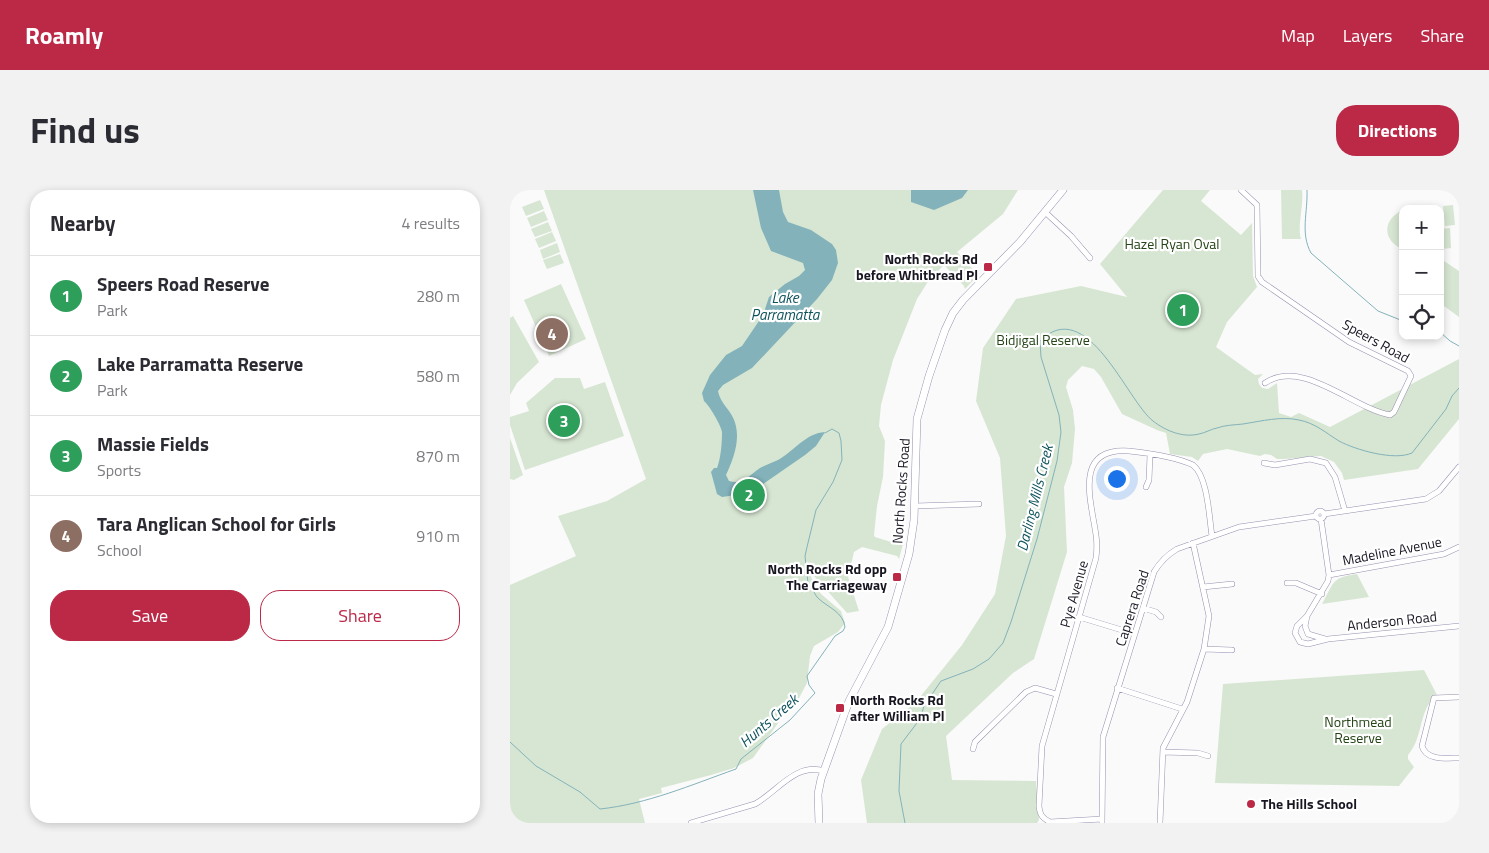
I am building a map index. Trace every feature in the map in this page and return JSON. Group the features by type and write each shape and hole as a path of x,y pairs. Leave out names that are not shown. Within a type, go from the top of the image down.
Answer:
{"main road":[{"name":"North Rocks Road","path":"819,823 818,794 824,771 849,701 884,635 891,617 913,535 918,419 928,376 945,330 957,307 1007,255 1063,190"}],"street":[{"name":"Speers Road","path":"1241,190 1257,205 1258,276 1262,282 1349,342 1408,371 1411,376 1394,412 1390,415 1302,376 1274,378 1265,382"},
{"path":"1045,212 1071,236 1090,258"},
{"name":"Pye Avenue","path":"1102,821 1050,822 1040,813 1039,783 1042,746 1096,558 1097,540 1090,491 1092,467 1100,456 1111,451 1136,452 1187,462 1197,468 1203,480 1212,536"},
{"path":"1146,487 1149,480 1150,455"},
{"path":"1264,463 1275,465 1310,459 1326,463 1335,477 1345,511"},
{"name":"Caprera Road","path":"1102,821 1103,736 1134,634 1158,564 1170,554 1194,543 1253,524 1320,516 1426,499 1439,491 1459,468"},
{"path":"915,506 979,504"},
{"path":"1320,516 1329,575"},
{"path":"1160,823 1163,748 1187,702 1204,649 1209,616 1194,543"},
{"name":"Madeline Avenue","path":"1329,575 1444,554 1459,547"},
{"name":"Anderson Road","path":"1329,575 1322,594 1308,616 1296,629 1296,636 1300,642 1312,644 1328,639 1459,626"},
{"path":"1287,583 1296,583 1322,594"},
{"path":"1203,587 1232,584"},
{"path":"1143,608 1156,612 1162,617"},
{"name":"Anderson Road","path":"1308,616 1305,626 1308,634 1328,639"},
{"path":"1079,617 1134,634"},
{"path":"1204,649 1232,650"},
{"path":"973,749 975,742 1026,692 1035,688 1056,694"},
{"path":"1117,688 1182,709"},
{"path":"1459,697 1434,698 1422,746 1430,756 1459,758"},
{"path":"1163,752 1208,756"},
{"path":"691,823 762,801 782,782 806,770 815,768 824,771"}],"green space":[{"path":"544,190 1018,190 1003,214 957,252 976,273 980,273 965,289 944,265 929,280 917,299 893,360 881,405 879,426 885,441 883,477 874,535 875,537 903,544 899,559 897,556 862,547 854,552 848,577 859,611 847,613 814,576 807,561 805,564 815,585 821,594 841,611 845,623 838,632 814,646 810,656 807,683 799,698 781,719 753,758 734,768 661,788 662,793 639,799 645,823 510,823 510,585 576,556 558,516 607,501 646,479"},
{"name":"Bidjigal Reserve","path":"1163,190 1210,190 1201,201 1241,235 1252,223 1253,276 1257,287 1227,322 1216,347 1255,375 1263,374 1258,379 1262,388 1268,389 1277,383 1279,413 1291,417 1299,413 1330,427 1459,359 1459,419 1418,469 1344,480 1342,473 1334,462 1321,456 1277,459 1271,455 1265,454 1260,456 1227,449 1203,454 1198,461 1192,457 1170,454 1166,433 1122,414 1101,377 1094,369 1082,366 1068,380 1066,387 1073,410 1075,429 1072,463 1064,487 1067,552 1034,659 1013,673 946,736 952,780 1036,781 1039,820 1037,823 867,823 861,780 882,729 916,702 962,645 995,594 1006,536 1000,458 976,401 983,348 1016,299 1081,286 1127,297 1100,264"},
{"path":"1281,190 1302,190 1301,239 1282,239"},
{"path":"540,200 544,209 526,216 522,207"},
{"path":"1453,205 1455,225 1445,226 1444,206"},
{"path":"544,211 548,220 531,227 527,218"},
{"path":"1399,212 1399,247 1391,241 1387,230 1388,224"},
{"path":"548,222 552,231 535,237 531,229"},
{"path":"1450,228 1451,248 1444,249 1444,229"},
{"path":"552,232 556,241 539,248 535,239"},
{"path":"557,243 560,252 543,259 540,250"},
{"path":"560,254 564,263 547,269 543,260"},
{"path":"1444,261 1459,271 1459,317 1444,306"},
{"path":"561,284 586,339 549,356 524,300"},
{"path":"513,316 539,362 517,383 510,395 510,318"},
{"path":"555,378 580,378 584,389 605,382 624,436 525,470 510,425 510,417 529,411 526,403"},
{"path":"510,438 523,475 514,480 510,479"},
{"path":"1357,574 1369,597 1322,604 1332,585 1338,579"},
{"name":"Northmead Reserve","path":"1424,670 1437,695 1427,708 1417,740 1408,755 1408,759 1414,767 1399,786 1215,783 1223,684"}],"water":[{"name":"Lake Parramatta","path":"753,190 779,190 783,212 788,222 811,230 832,244 836,250 838,263 832,280 817,299 752,368 723,385 718,391 734,419 737,435 735,452 726,475 729,481 742,481 760,468 778,460 806,439 825,432 816,446 805,455 750,493 722,497 717,494 711,472 714,468 717,468 722,432 714,415 704,401 702,393 710,375 726,355 742,346 763,315 769,297 805,270 803,263 771,251 761,228"},
{"path":"911,190 968,190 962,198 934,210 911,202"}],"waterway":[{"name":"Darling Mills Creek","path":"1307,190 1305,230 1311,253 1378,311 1399,319"},
{"name":"Darling Mills Creek","path":"905,823 899,791 901,744 920,719 924,706 941,681 973,669 989,659 1003,643 1037,539 1057,461 1061,432 1059,415 1041,357 1040,341 1057,330 1074,331 1090,340 1153,421 1169,431 1187,435 1226,426 1271,419 1292,419 1310,423 1339,441 1355,448 1385,455 1404,455 1412,453 1446,409 1452,396 1459,388"},
{"name":"Darling Mills Creek","path":"1444,336 1459,346"},
{"name":"Hunts Creek","path":"510,742 536,766 580,792 600,809 635,803 736,769 741,759 790,720 815,693 809,685 807,676 835,636 843,631 845,627 839,614 817,597 808,583 805,556 816,510 833,482 842,460 839,433 832,429 825,433"}],"place":[{"name":"North Rocks Rd before Whitbread Pl","path":"988,267"},
{"name":"Speers Road Reserve","path":"1183,310"},
{"name":"Tara Anglican School for Girls","path":"552,334"},
{"name":"Massie Fields","path":"564,421"},
{"name":"Lake Parramatta Reserve","path":"749,495"},
{"name":"North Rocks Rd opp The Carriageway","path":"897,577"},
{"name":"North Rocks Rd after William Pl","path":"840,708"},
{"name":"The Hills School","path":"1251,804"}],"park label":[{"name":"Hazel Ryan Oval","path":"1172,244"}]}
